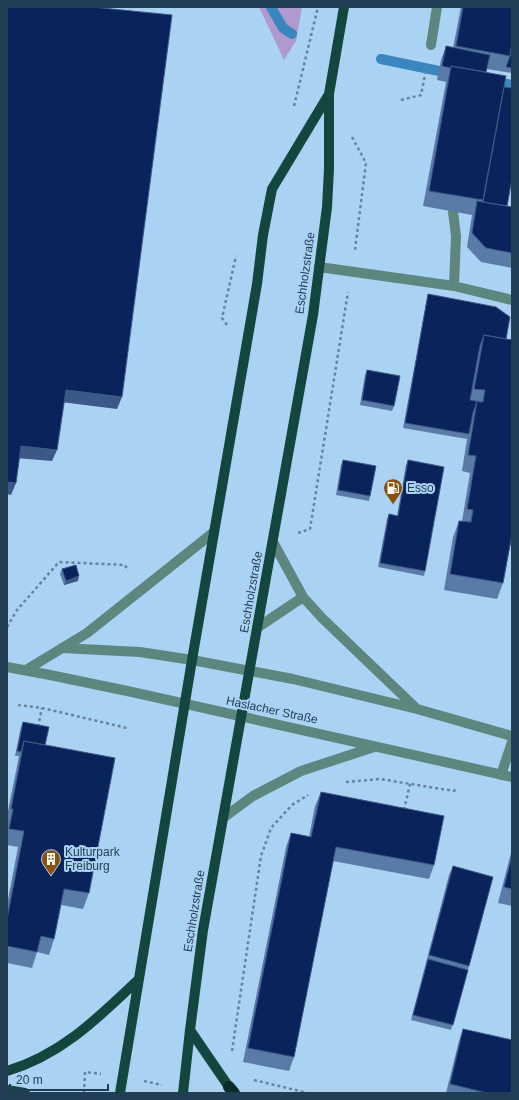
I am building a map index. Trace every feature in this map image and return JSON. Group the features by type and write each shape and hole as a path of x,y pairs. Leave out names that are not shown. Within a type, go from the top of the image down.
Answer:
{"main road":[{"name":"Eschholzstraße","path":"184,1091 203,930 273,542 312,315 327,207 329,169 329,94 344,7"},
{"name":"Eschholzstraße","path":"120,1093 186,704 192,660 257,284 263,235 272,189 329,94"},
{"path":"7,1071 23,1066 66,1043 91,1024 138,980"},
{"path":"190,1030 232,1090"},
{"path":"7,1090 26,1093"}],"street":[{"path":"431,45 437,7"},
{"path":"453,212 456,236 454,286"},
{"path":"319,267 454,286 512,300"},
{"path":"26,670 87,633 214,532"},
{"path":"273,542 303,597 322,618 417,709"},
{"path":"257,628 303,597"},
{"path":"62,648 140,652 294,679 417,709 512,736"},
{"name":"Haslacher Straße","path":"7,667 284,725 375,747 512,777"},
{"path":"501,775 512,742"},
{"path":"223,818 253,796 300,770 375,747"}],"path":[{"path":"307,57 318,7"},
{"path":"401,100 421,95 426,68"},
{"path":"310,529 352,271 366,163"},
{"path":"7,627 17,610 59,562 125,565 130,575"},
{"path":"18,705 42,708 127,728"},
{"path":"36,733 42,708"},
{"path":"344,782 380,779 454,791 476,768"},
{"path":"403,815 410,784"},
{"path":"231,1058 261,856 271,828 292,805 311,793"},
{"path":"84,1093 85,1072"},
{"path":"123,1077 184,1091"},
{"path":"248,1078 308,1093"}],"shaded area":[{"path":"259,7 302,7 296,41 284,60"}],"building":[{"path":"7,7 92,7 172,15 122,397 66,390 57,450 21,446 16,483 7,482"},
{"path":"463,7 512,7 512,43 510,56 456,46"},
{"path":"512,43 512,68 506,67 510,56"},
{"path":"446,46 490,55 486,72 451,66 451,68 442,66"},
{"path":"451,66 506,76 483,200 429,191"},
{"path":"504,87 512,88 512,179 507,206 483,202"},
{"path":"477,201 512,207 512,253 486,248 472,233"},
{"path":"428,294 496,307 510,317 506,339 484,335 480,346 470,400 477,401 469,434 405,423"},
{"path":"484,335 512,340 512,534 503,583 450,574 459,521 471,522 473,510 467,509 476,456 468,455 477,401 483,402 485,390 474,389"},
{"path":"367,370 400,376 394,406 362,400"},
{"path":"343,460 376,466 370,496 338,490"},
{"path":"408,460 444,467 425,571 380,563 389,514 398,516"},
{"path":"76,565 79,576 66,581 62,569"},
{"path":"23,722 49,727 45,745 24,741 21,752 17,751"},
{"name":"Kulturpark Freiburg","path":"24,741 115,758 89,893 64,889 54,939 41,936 37,952 7,946 7,919 24,831 9,829 13,809 11,809"},
{"path":"321,792 444,816 434,865 336,847 294,1057 248,1048 291,833 311,837"},
{"path":"512,856 512,889 504,887"},
{"path":"453,866 493,877 469,966 429,955"},
{"path":"428,959 468,970 453,1025 413,1015"},
{"path":"463,1029 512,1040 512,1093 487,1093 450,1084"}],"waterway":[{"path":"271,7 283,28 292,34"},
{"path":"381,59 439,71"},
{"path":"492,81 512,85"}],"place":[{"name":"Esso","path":"393,505"},
{"name":"Kulturpark Freiburg","path":"51,876"}]}
